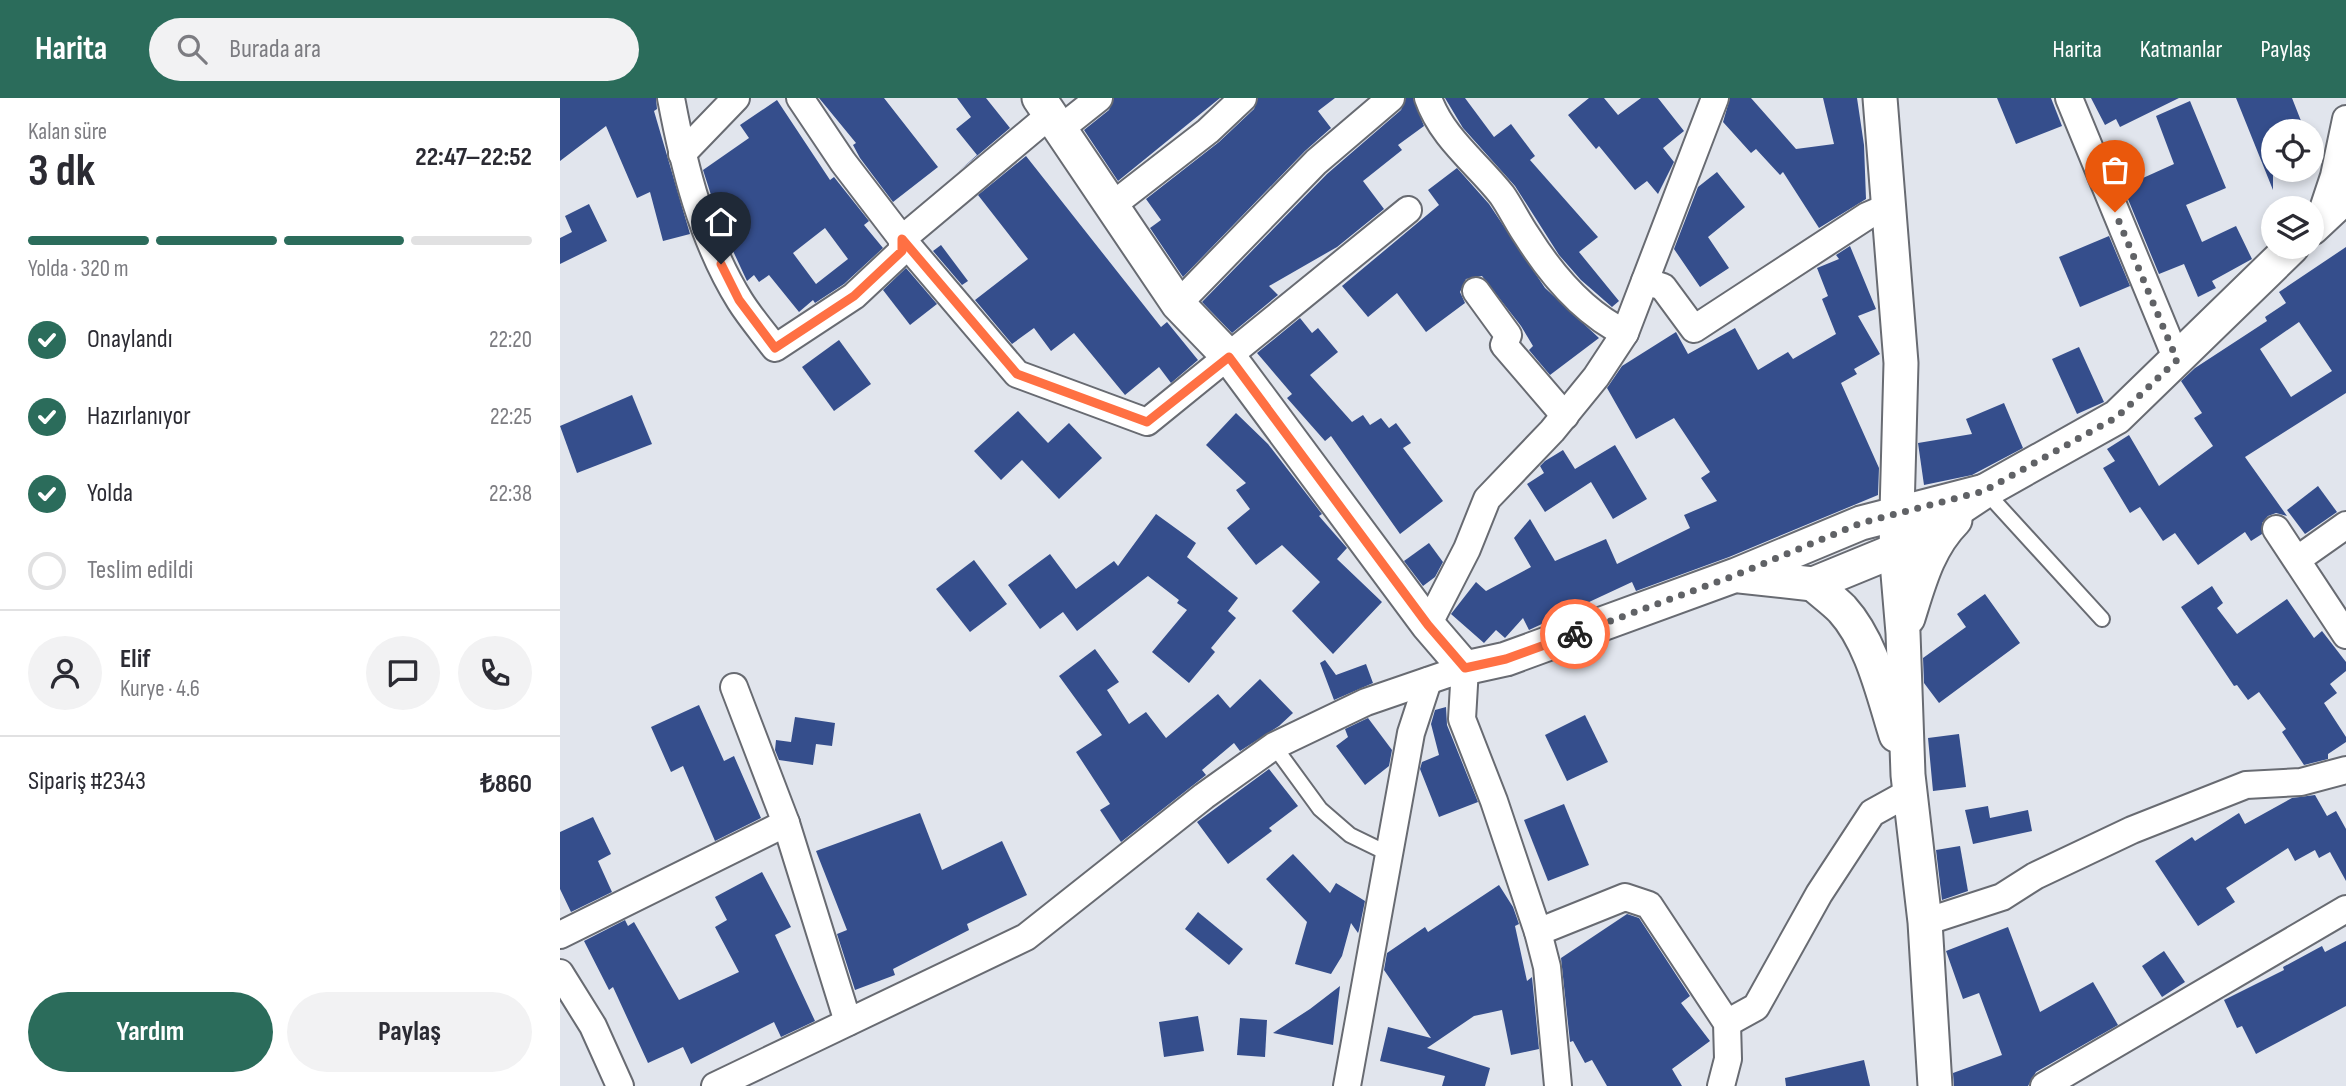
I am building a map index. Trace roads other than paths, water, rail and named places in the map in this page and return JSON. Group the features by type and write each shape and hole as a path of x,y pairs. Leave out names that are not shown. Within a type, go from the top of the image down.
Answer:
{"street":[{"path":"671,98 682,154 712,247 739,300 775,348 854,296 902,251 902,239 1050,114 1099,98"},
{"path":"682,154 736,98"},
{"path":"800,98 843,162 902,239 1017,374 1147,422 1408,210"},
{"path":"1110,207 1208,131 1243,98"},
{"path":"1178,304 1316,162 1391,98"},
{"path":"1428,98 1443,127 1502,195 1528,239 1570,292 1607,324 1625,333"},
{"path":"1428,625 1467,548 1487,499 1565,416 1625,333 1716,98"},
{"path":"1880,98 1901,363 1896,550 1903,633 1909,783 1925,922 1935,1086"},
{"path":"2068,98 2177,360"},
{"path":"1050,114 1110,207 1178,304 1229,357 1428,625 1465,668 1462,719 1538,932 1547,967 1558,1086"},
{"path":"2324,202 2334,176 2346,119"},
{"path":"2324,217 2346,196"},
{"path":"1645,281 1663,287 1694,329 1867,216 1888,207"},
{"path":"1736,575 1812,584 1896,550 1984,491 2117,417 2280,259"},
{"path":"1476,291 1508,335 1504,345 1565,416"},
{"path":"715,1086 1026,937 1204,796 1274,746 1366,702 1465,668 1506,659 1736,575 1861,523 1984,491"},
{"path":"1903,633 1924,568 1936,543 1984,491"},
{"path":"2298,559 2346,525"},
{"path":"2276,529 2346,635"},
{"path":"1812,584 1843,610 1875,668 1909,783"},
{"path":"1347,1086 1411,733 1428,681"},
{"path":"734,687 786,823 848,1022"},
{"path":"1925,922 2002,897 2035,876 2132,830 2246,785 2301,782 2346,770"},
{"path":"1727,1023 1756,1007 1819,894 1872,813 1909,783"},
{"path":"560,935 786,823"},
{"path":"1538,932 1625,897 1649,905 1727,1023 1728,1059 1721,1086"},
{"path":"2044,1086 2346,909"},
{"path":"560,974 593,1026 620,1086"}],"lane":[{"path":"1984,491 2102,620"},
{"path":"1274,746 1320,809 1350,835 1389,854"}]}
